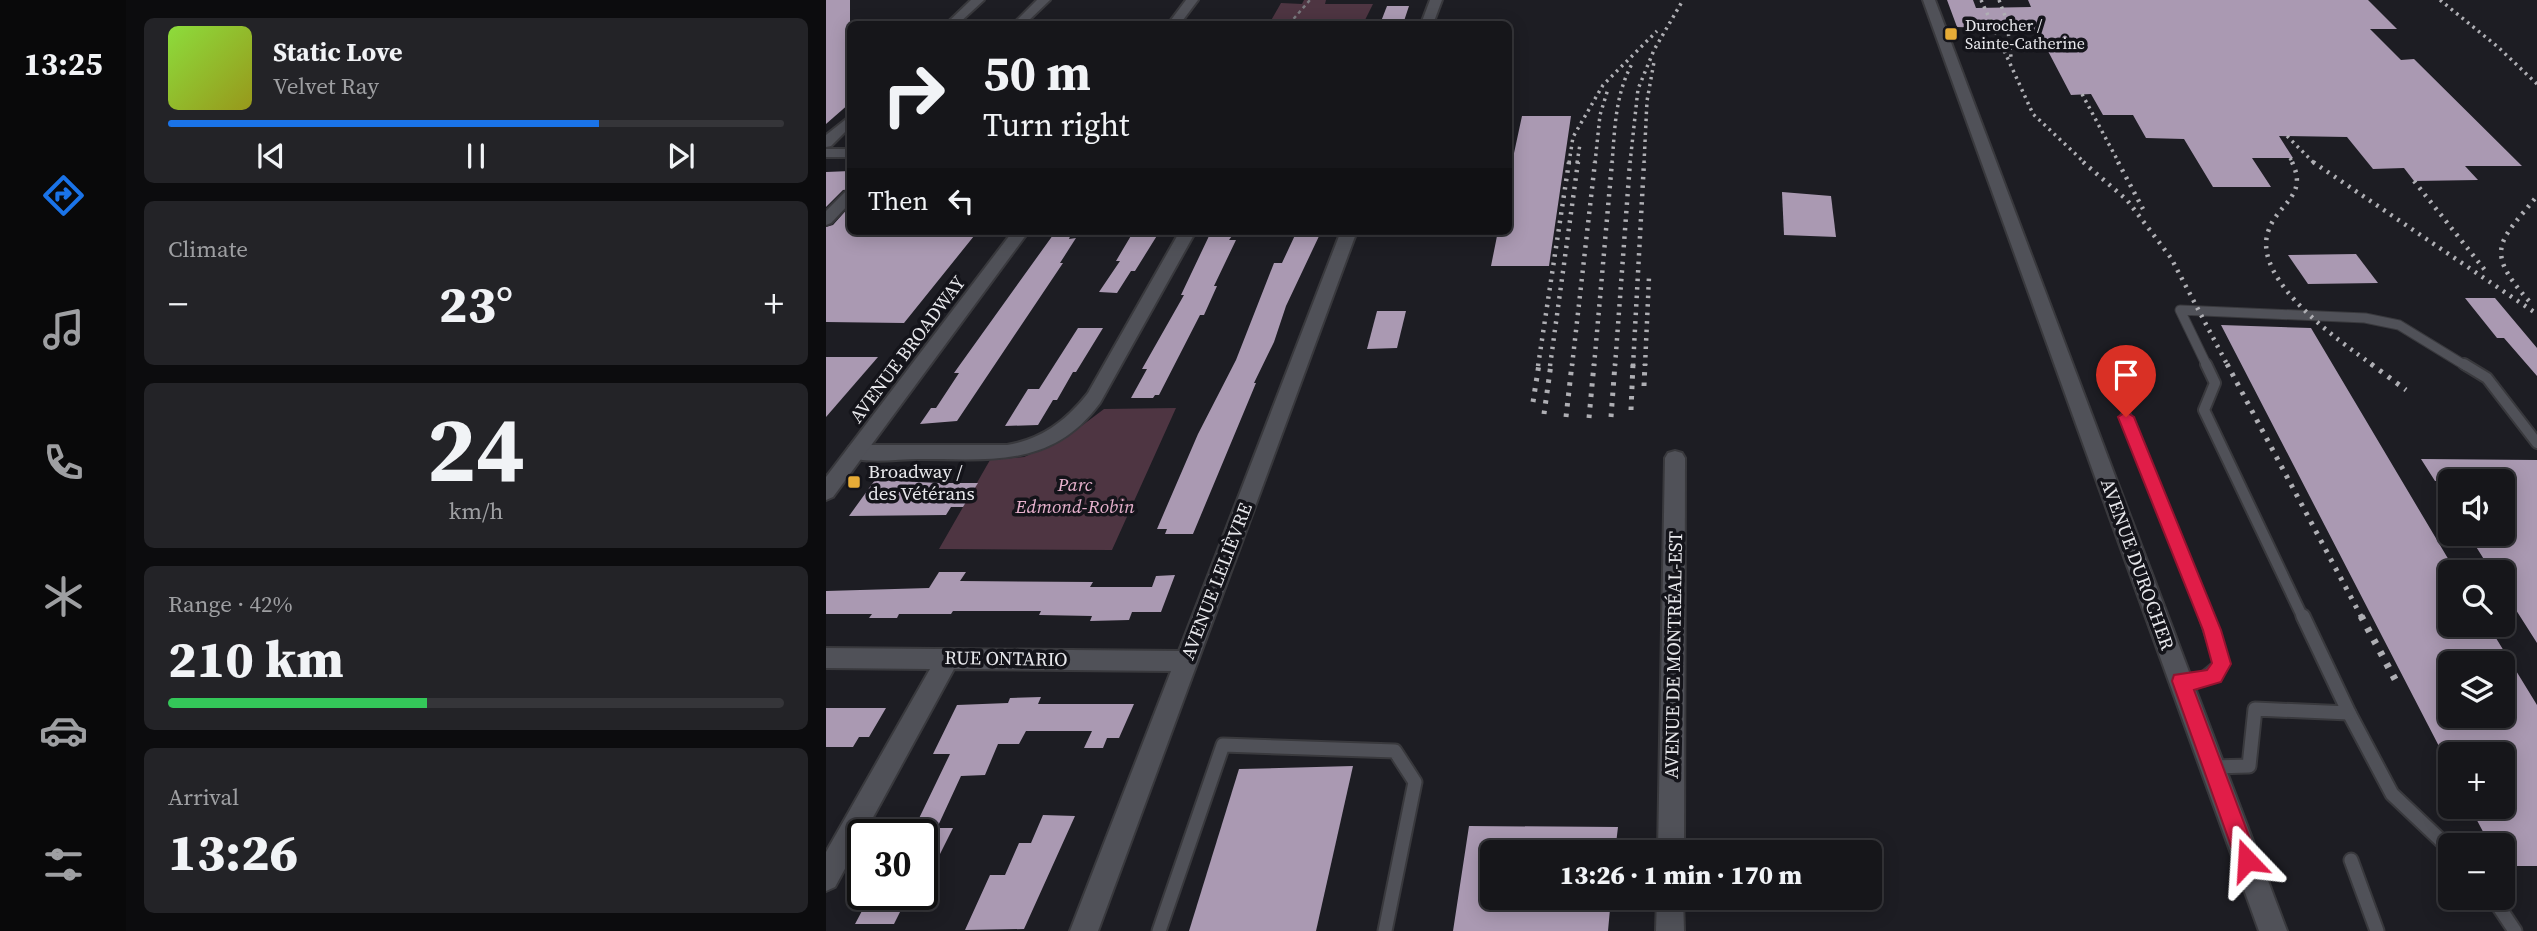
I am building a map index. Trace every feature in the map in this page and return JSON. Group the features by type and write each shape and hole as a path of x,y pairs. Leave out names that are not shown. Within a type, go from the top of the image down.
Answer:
{"street":[{"path":"955,21 978,0"},
{"path":"1022,21 1044,0"},
{"path":"1176,21 1192,0"},
{"path":"1428,21 1436,0"},
{"name":"AVENUE DUROCHER","path":"1929,0 2273,931"},
{"path":"826,143 847,123"},
{"path":"826,153 847,153"},
{"path":"826,220 847,198"},
{"name":"AVENUE BROADWAY","path":"826,492 1018,235"},
{"path":"856,452 1007,452 1027,449 1065,431 1082,417 1094,398 1186,235"},
{"name":"AVENUE LELIÈVRE","path":"1084,931 1347,235"},
{"name":"AVENUE DE MONTRÉAL-EST","path":"1671,840 1675,458"},
{"name":"RUE ONTARIO","path":"826,657 1186,661"},
{"path":"826,878 949,657"},
{"path":"1670,910 1670,931"}],"lane":[{"path":"2438,838 2392,794 2349,713 2204,410 2215,383 2180,310 2365,318 2399,325 2487,378 2537,443"},
{"path":"2126,417 2212,630 2222,664 2214,676 2201,681 2181,681"},
{"path":"2213,767 2249,766 2255,709 2349,713"},
{"path":"1159,931 1223,745 1395,751 1415,782 1385,931"},
{"path":"2351,860 2377,931"},
{"path":"2501,910 2515,931"}],"path":[{"path":"1292,21 1310,0"}],"green space":[{"path":"1304,0 1326,0 1325,4 1373,4 1364,21 1271,21 1281,3 1302,4"},
{"name":"Parc Edmond-Robin","path":"1176,408 1112,550 939,549 990,460 1024,457 1064,439 1104,409"}],"building":[{"path":"826,0 850,0 850,21 847,21 847,106 826,124"},
{"path":"1947,0 1973,0 1976,8 2031,7 2028,0 2368,0 2397,29 2370,29 2401,60 2414,59 2522,166 2465,166 2478,180 2414,181 2404,168 2373,169 2347,137 2279,136 2293,158 2252,158 2271,187 2213,187 2184,139 2146,138 2133,115 2103,115 2091,94 2071,95 2038,32 2018,33 2016,29 1957,27"},
{"path":"1387,6 1409,6 1404,21 1381,21"},
{"path":"1522,116 1571,116 1549,266 1491,266 1497,235 1512,235 1512,162"},
{"path":"847,171 847,189 843,190 826,207 826,172"},
{"path":"1782,192 1831,196 1836,237 1784,235"},
{"path":"847,209 847,235 975,235 904,323 826,322 826,227 833,225"},
{"path":"1053,235 1071,235 1069,239 1076,238 1060,263 1063,263 957,421 920,424 931,408 936,408 959,373 954,373"},
{"path":"1131,235 1157,235 1135,271 1131,271 1117,293 1099,292 1120,261 1116,261"},
{"path":"1295,235 1320,235 1286,306 1274,342 1254,383 1193,534 1165,534 1167,529 1157,529 1198,434 1236,360 1274,263 1282,263"},
{"path":"1209,236 1232,236 1229,240 1236,240 1214,286 1217,286 1204,315 1200,315 1159,395 1153,398 1131,398 1147,369 1142,369 1184,295 1181,295"},
{"path":"2356,254 2378,283 2308,284 2288,255"},
{"path":"2465,298 2495,298 2537,348 2537,376 2504,338 2497,338"},
{"path":"1377,311 1406,311 1397,348 1367,349"},
{"path":"2221,325 2311,328 2438,542 2438,546 2449,560 2438,560 2438,637 2495,637 2504,651 2438,651 2438,728 2515,728 2515,669 2537,705 2537,866 2515,866 2515,833 2484,833 2476,819 2515,819 2515,742 2438,742 2438,744"},
{"path":"1078,328 1103,328 1057,400 1053,400 1038,425 1005,426 1028,389 1039,389"},
{"path":"826,357 878,357 826,417"},
{"path":"2421,459 2537,460 2537,643 2515,608 2515,560 2484,560 2476,546 2515,546 2515,469 2438,469 2438,481 2435,481"},
{"path":"875,480 978,483 963,507 951,507 946,515 849,516"},
{"path":"939,572 966,572 960,581 1093,582 1090,587 1152,587 1156,576 1175,575 1161,612 1132,612 1129,620 1090,621 1092,616 1039,615 1041,611 953,611 951,614 899,614 897,618 869,618 872,614 826,614 826,591 929,588"},
{"path":"1041,697 1038,704 1134,704 1119,738 1107,738 1103,748 1084,748 1092,731 1026,731 1019,744 998,744 985,775 961,776 938,826 938,819 919,819 950,754 933,754 957,705 1008,703 1010,698"},
{"path":"826,708 886,708 869,737 859,737 853,747 826,747"},
{"path":"1353,766 1316,931 1189,931 1239,769"},
{"path":"1043,815 1075,816 1024,929 965,930 990,875 1005,875 1019,843 1031,843"},
{"path":"1469,826 1618,827 1616,840 1480,840 1480,910 1610,910 1608,931 1453,931"},
{"path":"938,828 953,828 938,858"},
{"path":"862,910 901,910 894,924 855,924"}],"railway":[{"path":"1630,163 1638,89 1654,50 1683,0"},
{"path":"1981,0 2033,114 2085,163"},
{"path":"1999,0 2007,21 2011,57"},
{"path":"2440,0 2498,47 2537,84"},
{"path":"1569,163 1573,137 1603,85 1657,31"},
{"path":"1612,163 1619,99 1633,62"},
{"path":"1644,163 1647,101 1654,62"},
{"path":"1595,163 1600,115 1608,89"},
{"path":"2082,94 2119,163"},
{"path":"2287,136 2313,162"},
{"path":"1577,163 1580,144"},
{"path":"2290,158 2293,163"},
{"path":"1538,366 1569,162"},
{"path":"1550,366 1578,162"},
{"path":"1572,366 1595,162"},
{"path":"1594,366 1612,162"},
{"path":"1615,366 1630,162"},
{"path":"1633,366 1644,162"},
{"path":"2083,162 2127,200 2171,258 2228,366"},
{"path":"2118,162 2143,209"},
{"path":"2292,162 2297,184 2268,232 2267,251 2273,270 2286,290 2303,308 2341,342 2374,366"},
{"path":"2313,162 2537,314"},
{"path":"2414,181 2488,274"},
{"path":"2529,301 2505,269 2501,257 2506,235 2537,196"},
{"path":"1645,366 1649,277"},
{"path":"1533,402 1539,364"},
{"path":"1544,414 1551,364"},
{"path":"1566,417 1572,364"},
{"path":"1589,418 1594,364"},
{"path":"1611,417 1615,364"},
{"path":"1631,410 1633,364"},
{"path":"1644,386 1645,364"},
{"path":"2227,364 2362,618"},
{"path":"2371,364 2406,390"},
{"path":"2361,616 2397,683"}],"place":[{"name":"Durocher / Sainte-Catherine","path":"1951,34"},
{"name":"Broadway / des Vétérans","path":"854,482"}],"route":[{"path":"2126,417 2212,630 2222,664 2214,676 2201,681 2181,681 2247,860"}]}
